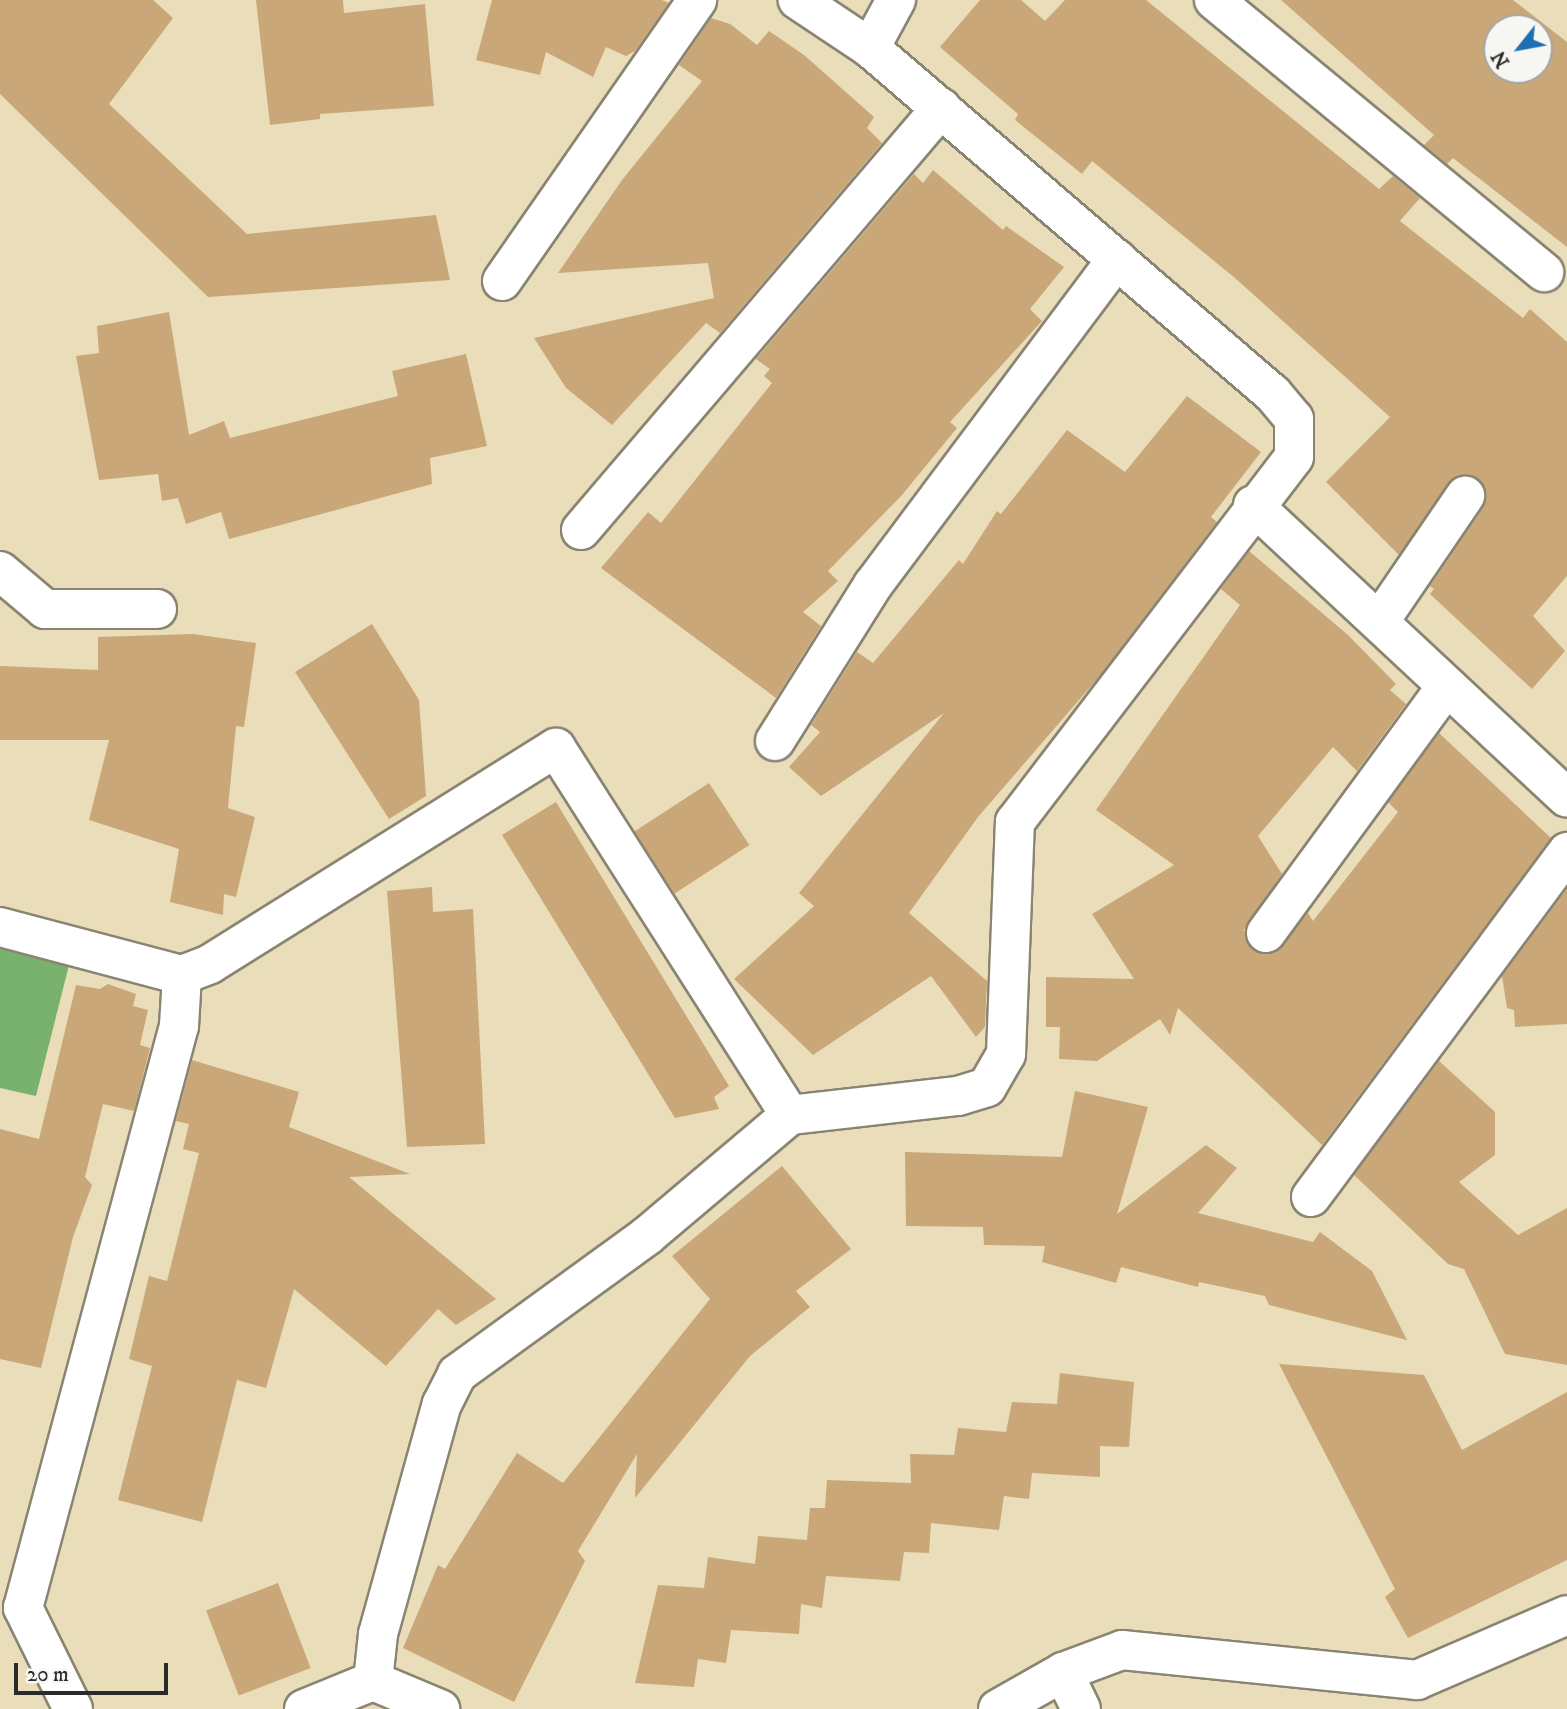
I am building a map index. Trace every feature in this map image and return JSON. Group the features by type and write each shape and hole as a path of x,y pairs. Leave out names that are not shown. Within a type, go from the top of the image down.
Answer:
{"street":[{"path":"502,281 697,0"},
{"path":"373,1681 381,1621 442,1404 457,1374 648,1235 790,1115 958,1096 988,1087 1006,1054 1015,822 1253,505 1294,457 1294,419 1273,394 870,48 798,0"},
{"path":"870,48 897,0"},
{"path":"1214,0 1544,272"},
{"path":"581,530 941,108"},
{"path":"775,741 873,585 1117,260"},
{"path":"1379,622 1465,496"},
{"path":"1253,505 1379,622 1445,688 1563,787"},
{"path":"0,571 46,609 157,609"},
{"path":"1266,933 1445,688"},
{"path":"0,927 182,975 210,964 556,748 790,1115"},
{"path":"1311,1197 1567,852"},
{"path":"73,1709 23,1608 179,1026 182,975"},
{"path":"998,1709 1063,1672 1122,1650 1424,1694 1567,1615"},
{"path":"1063,1672 1081,1709"},
{"path":"304,1709 373,1681 439,1709"}],"green space":[{"path":"0,944 69,965 36,1096 0,1088"}],"building":[{"path":"0,0 153,0 173,18 109,104 247,234 436,215 450,280 208,297 0,94"},
{"path":"256,0 343,0 344,13 425,4 434,106 320,114 320,119 270,125"},
{"path":"492,0 662,0 669,3 635,51 626,56 606,47 593,77 546,52 540,75 476,60"},
{"path":"980,0 1021,0 1045,21 1065,0 1146,0 1379,189 1393,176 1420,198 1400,221 1523,318 1530,309 1567,342 1567,576 1533,616 1565,651 1532,689 1430,594 1434,589 1430,586 1483,508 1484,486 1467,474 1455,477 1399,555 1326,482 1390,417 1235,278 1092,161 1082,174 1015,120 1018,114 940,47"},
{"path":"1281,0 1513,0 1531,14 1483,14 1483,84 1553,84 1553,31 1567,42 1567,247 1453,158 1447,164 1424,145 1434,135"},
{"path":"711,18 730,24 757,45 769,31 804,55 874,117 867,128 882,143 720,333 706,323 612,425 566,388 534,338 714,298 708,263 558,273 622,180 702,81 679,65"},
{"path":"933,170 1003,230 1006,226 1064,267 1030,309 1042,321 950,422 957,428 902,495 828,571 838,581 803,612 821,626 776,698 601,568 648,512 661,523 772,383 764,376 770,369 756,359 914,174 923,183"},
{"path":"169,312 189,435 224,421 230,438 398,396 392,371 466,354 487,446 430,458 432,484 229,539 221,512 186,524 178,498 162,501 158,474 99,480 76,356 99,353 97,326"},
{"path":"1187,396 1261,452 1211,517 1217,522 1098,678 978,817 909,913 987,981 985,1027 976,1037 931,976 813,1055 734,979 814,906 799,893 944,713 821,796 789,767 820,732 811,725 857,652 873,663 959,560 963,564 997,511 1001,514 1067,430 1125,472"},
{"path":"1249,551 1348,635 1396,684 1390,690 1406,704 1357,771 1333,747 1258,836 1282,874 1244,930 1253,950 1275,953 1308,913 1313,921 1398,812 1388,802 1439,733 1551,838 1322,1145 1178,1008 1170,1035 1160,1019 1097,1061 1059,1059 1060,1027 1046,1027 1046,977 1134,979 1092,914 1174,865 1096,810 1240,605 1221,589"},
{"path":"372,624 419,700 426,796 389,819 295,672"},
{"path":"193,634 256,643 244,727 236,726 228,808 255,817 236,897 224,894 223,915 170,902 179,849 89,820 109,740 0,740 0,666 98,670 98,637"},
{"path":"709,783 749,845 675,894 634,831"},
{"path":"556,802 729,1086 714,1097 719,1109 675,1118 502,835"},
{"path":"432,887 433,912 473,909 485,1144 407,1147 387,891"},
{"path":"1567,889 1567,1024 1515,1027 1514,1010 1507,1008 1502,976"},
{"path":"108,984 136,994 133,1006 148,1010 140,1045 150,1048 134,1111 103,1104 85,1177 92,1185 73,1237 41,1368 0,1359 0,1129 39,1139 76,985 100,989"},
{"path":"192,1060 299,1092 289,1127 410,1174 349,1177 496,1299 456,1325 438,1309 386,1366 294,1289 266,1388 237,1380 202,1522 118,1500 152,1366 129,1359 149,1276 167,1281 199,1153 183,1149 189,1124 176,1121"},
{"path":"1439,1061 1495,1112 1495,1155 1459,1182 1518,1235 1567,1208 1567,1365 1505,1354 1464,1269 1448,1264 1354,1175"},
{"path":"1075,1091 1148,1107 1117,1214 1206,1145 1237,1168 1198,1213 1313,1242 1320,1232 1372,1271 1407,1340 1269,1305 1265,1296 1199,1282 1198,1287 1121,1267 1116,1283 1042,1262 1045,1246 984,1245 983,1227 906,1226 905,1152 1062,1157"},
{"path":"782,1166 851,1249 796,1291 810,1307 750,1356 635,1498 637,1454 578,1551 585,1561 514,1702 403,1648 438,1565 445,1569 517,1453 563,1483 710,1299 672,1256"},
{"path":"1279,1364 1424,1375 1462,1450 1567,1392 1567,1560 1408,1638 1385,1597 1395,1589"},
{"path":"1060,1373 1134,1382 1129,1447 1100,1446 1100,1477 1032,1473 1029,1499 1004,1496 999,1530 931,1523 929,1553 904,1552 900,1581 826,1576 822,1608 801,1604 799,1634 731,1630 726,1663 698,1659 694,1687 635,1683 658,1585 704,1588 708,1557 755,1564 758,1536 807,1540 810,1508 825,1508 827,1480 911,1483 910,1454 954,1455 958,1428 1006,1432 1012,1402 1057,1404"},
{"path":"278,1583 311,1668 239,1696 206,1611"}]}
